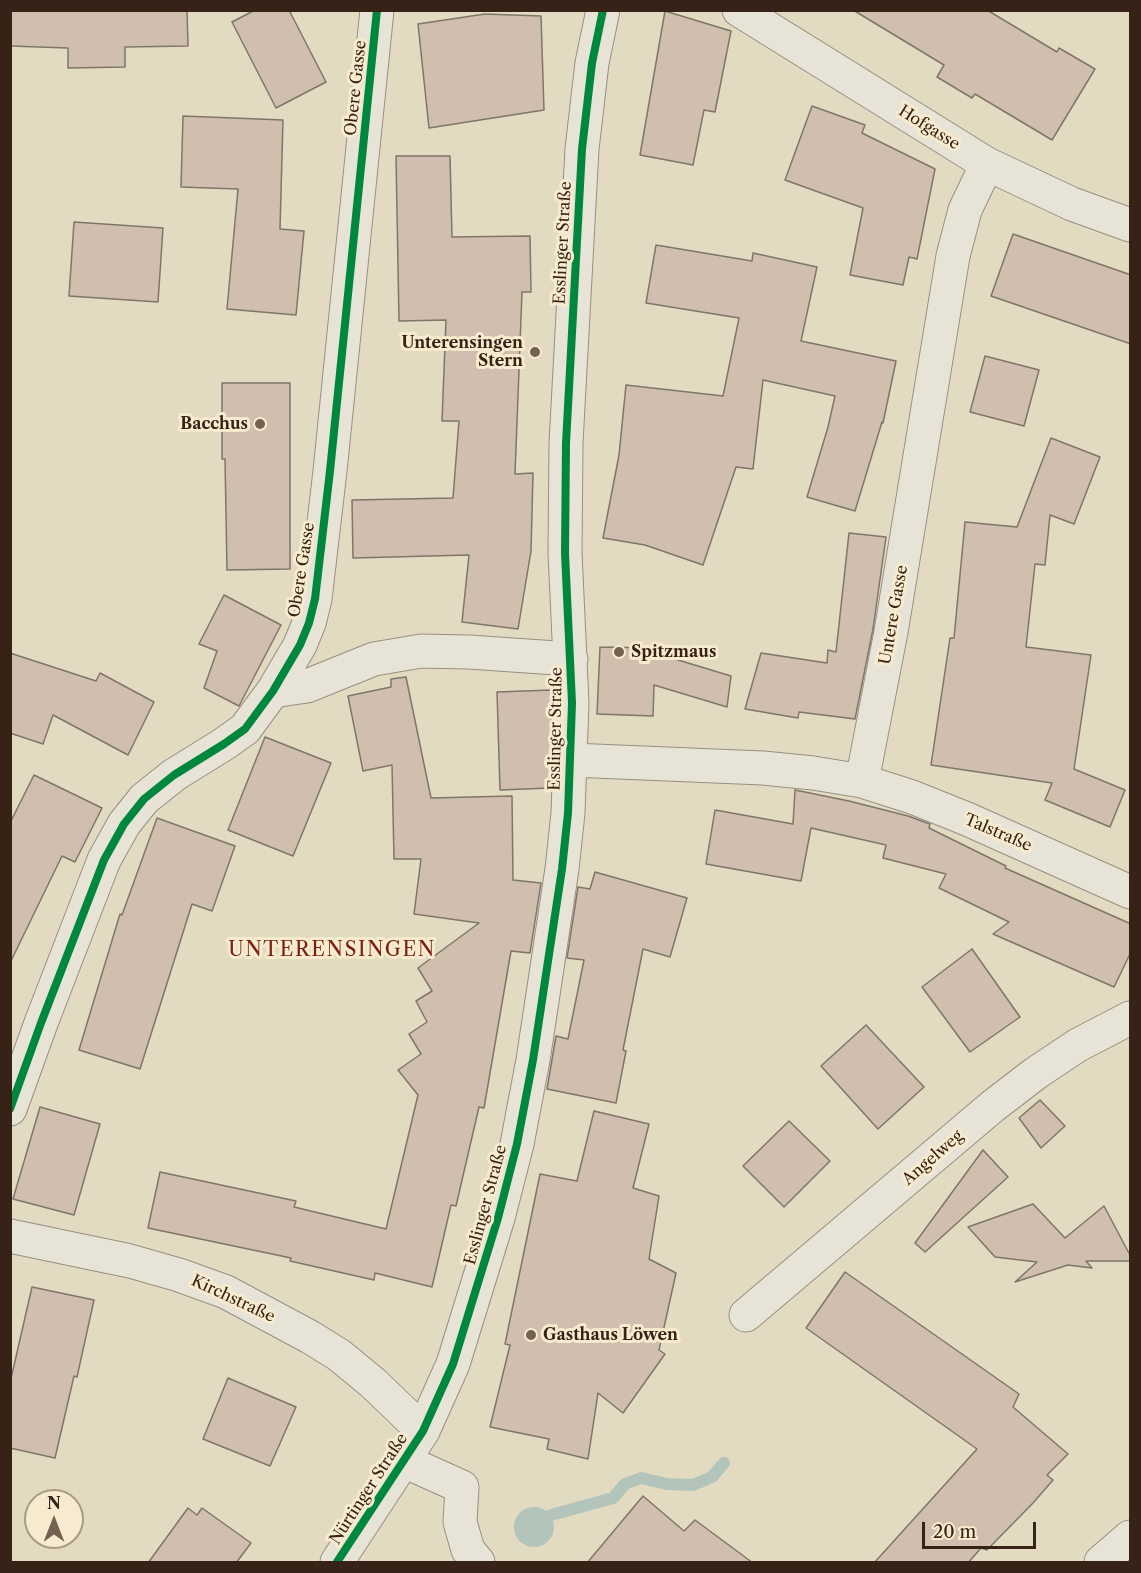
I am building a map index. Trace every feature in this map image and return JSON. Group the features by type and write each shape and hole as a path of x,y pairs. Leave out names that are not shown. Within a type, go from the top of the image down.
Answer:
{"street":[{"name":"Obere Gasse","path":"10,1109 104,860 124,824 144,799 174,775 244,729 273,691 300,645 309,623 315,599 377,10"},
{"name":"Esslinger Straße","path":"423,1431 453,1364 498,1218 517,1144 533,1060 562,869 571,760 571,659 565,541 566,443 582,149 592,63 603,10"},
{"name":"Hofgasse","path":"739,10 987,164 1072,204 1131,225"},
{"name":"Untere Gasse","path":"862,781 891,632 953,256 965,210 987,164"},
{"path":"273,691 307,686 374,659 421,651 571,659"},
{"path":"571,760 763,768 862,781"},
{"name":"Talstraße","path":"862,781 912,797 967,819 1131,892"},
{"name":"Angelweg","path":"746,1315 993,1106 1036,1073 1077,1046 1131,1018"},
{"name":"Kirchstraße","path":"10,1236 130,1261 226,1292 339,1355 373,1383 423,1431"},
{"name":"Nürtinger Straße","path":"337,1563 423,1431"},
{"path":"404,1461 462,1487 460,1522 468,1550 478,1563"},
{"path":"1101,1563 1131,1537"}],"shaded area":[{"path":"534,1507 542,1508 548,1513 553,1519 553,1535 548,1541 542,1546 534,1547 526,1546 520,1541 515,1535 514,1527 515,1519 520,1513 526,1508"}],"building":[{"path":"10,10 187,10 188,46 125,47 125,67 68,68 68,48 10,46"},
{"path":"255,10 289,10 326,82 276,108 232,22"},
{"path":"853,10 987,10 1057,52 1059,48 1095,69 1052,140 975,94 972,98 937,77 944,65"},
{"path":"665,11 731,31 715,112 704,110 693,165 640,155"},
{"path":"485,14 541,16 544,110 429,128 418,24"},
{"path":"812,106 865,125 862,133 935,169 917,259 909,257 903,285 850,275 863,208 785,180"},
{"path":"183,116 283,120 280,229 304,231 296,315 227,309 238,189 181,187"},
{"path":"396,156 450,156 452,237 530,236 531,292 522,292 515,474 533,473 531,551 518,629 462,622 469,555 353,558 352,500 453,498 459,421 442,421 446,320 399,321"},
{"path":"74,222 163,228 158,302 69,296"},
{"path":"1013,234 1131,275 1131,344 991,296"},
{"path":"656,245 752,261 753,253 817,267 801,341 896,361 883,423 855,511 807,497 835,396 763,380 753,469 736,467 703,565 645,545 603,538 619,455 626,385 723,396 739,318 646,303"},
{"path":"985,356 1039,370 1024,426 970,412"},
{"path":"222,383 290,383 290,569 227,570 225,459 222,459"},
{"path":"1051,438 1100,457 1074,524 1050,515 1045,565 1035,564 1026,647 1091,655 1074,769 1125,790 1110,827 1045,800 1052,783 931,765 950,638 954,638 965,522 1017,527"},
{"path":"849,533 886,537 873,629 855,719 799,712 798,718 745,709 761,653 827,663 828,650 836,652"},
{"path":"224,595 281,625 239,706 204,688 217,651 199,644"},
{"path":"600,647 655,648 655,653 731,676 727,707 654,685 653,716 597,714"},
{"path":"10,653 96,681 100,673 154,702 128,755 53,715 43,744 10,733"},
{"path":"406,677 431,798 512,796 513,880 541,883 530,953 511,951 484,1108 479,1107 456,1206 451,1205 432,1287 375,1273 374,1280 290,1261 291,1258 148,1228 160,1172 296,1201 294,1207 386,1229 418,1095 398,1070 421,1054 409,1034 427,1022 416,1001 432,991 418,968 479,923 414,914 421,859 394,859 392,765 363,771 348,696 391,687 391,679"},
{"path":"552,690 550,788 500,790 497,692"},
{"path":"265,737 331,763 293,856 228,830"},
{"path":"34,775 102,808 75,862 62,856 10,963 10,823"},
{"path":"795,790 849,801 930,824 929,828 1006,866 1005,868 1131,924 1131,952 1114,987 993,934 1009,922 939,888 946,874 883,858 886,845 811,828 801,881 706,864 715,810 793,824"},
{"path":"157,818 235,846 212,911 192,904 140,1069 79,1050 120,914 122,915"},
{"path":"595,872 687,898 670,957 643,949 623,1050 626,1051 616,1103 547,1089 556,1036 568,1039 584,960 567,958 578,887 590,889"},
{"path":"972,949 1020,1017 970,1052 922,987"},
{"path":"866,1025 924,1087 878,1129 821,1066"},
{"path":"1040,1100 1065,1126 1041,1148 1019,1118"},
{"path":"40,1107 100,1124 74,1215 13,1199"},
{"path":"594,1111 649,1124 633,1188 659,1196 649,1259 676,1273 659,1350 665,1354 623,1413 598,1393 588,1459 547,1449 549,1439 490,1427 510,1345 505,1344 540,1174 577,1181"},
{"path":"789,1121 830,1161 784,1207 743,1166"},
{"path":"983,1150 1008,1177 925,1252 915,1243"},
{"path":"1033,1204 1065,1238 1104,1206 1131,1261 1086,1261 1092,1268 1068,1265 1015,1282 1037,1262 995,1257 968,1227"},
{"path":"845,1272 1019,1394 1013,1407 1068,1454 1047,1475 1053,1480 1033,1503 987,1550 981,1548 968,1563 874,1563 977,1449 806,1328"},
{"path":"32,1287 94,1300 77,1377 74,1376 55,1458 10,1448 10,1383"},
{"path":"228,1378 296,1407 270,1466 203,1439"},
{"path":"643,1496 684,1531 695,1520 753,1563 587,1563"},
{"path":"188,1508 197,1515 202,1508 251,1543 236,1563 148,1563"}],"waterway":[{"path":"551,1515 613,1498 625,1484 641,1478 667,1484 693,1485 712,1477 724,1463"}],"cycle path":[{"path":"10,1109 104,860 124,824 144,799 174,775 245,729 273,691 300,645 309,623 315,599 330,471 377,10"},
{"path":"337,1562 423,1431 453,1364 498,1218 517,1144 533,1060 562,869 568,813 572,703 565,553 566,443 582,149 592,63 603,10"}],"place":[{"name":"Unterensingen Stern","path":"535,352"},
{"name":"Bacchus","path":"260,424"},
{"name":"Spitzmaus","path":"619,652"},
{"name":"Gasthaus Löwen","path":"531,1335"}],"district":[{"name":"UNTERENSINGEN","path":"332,950"}]}
